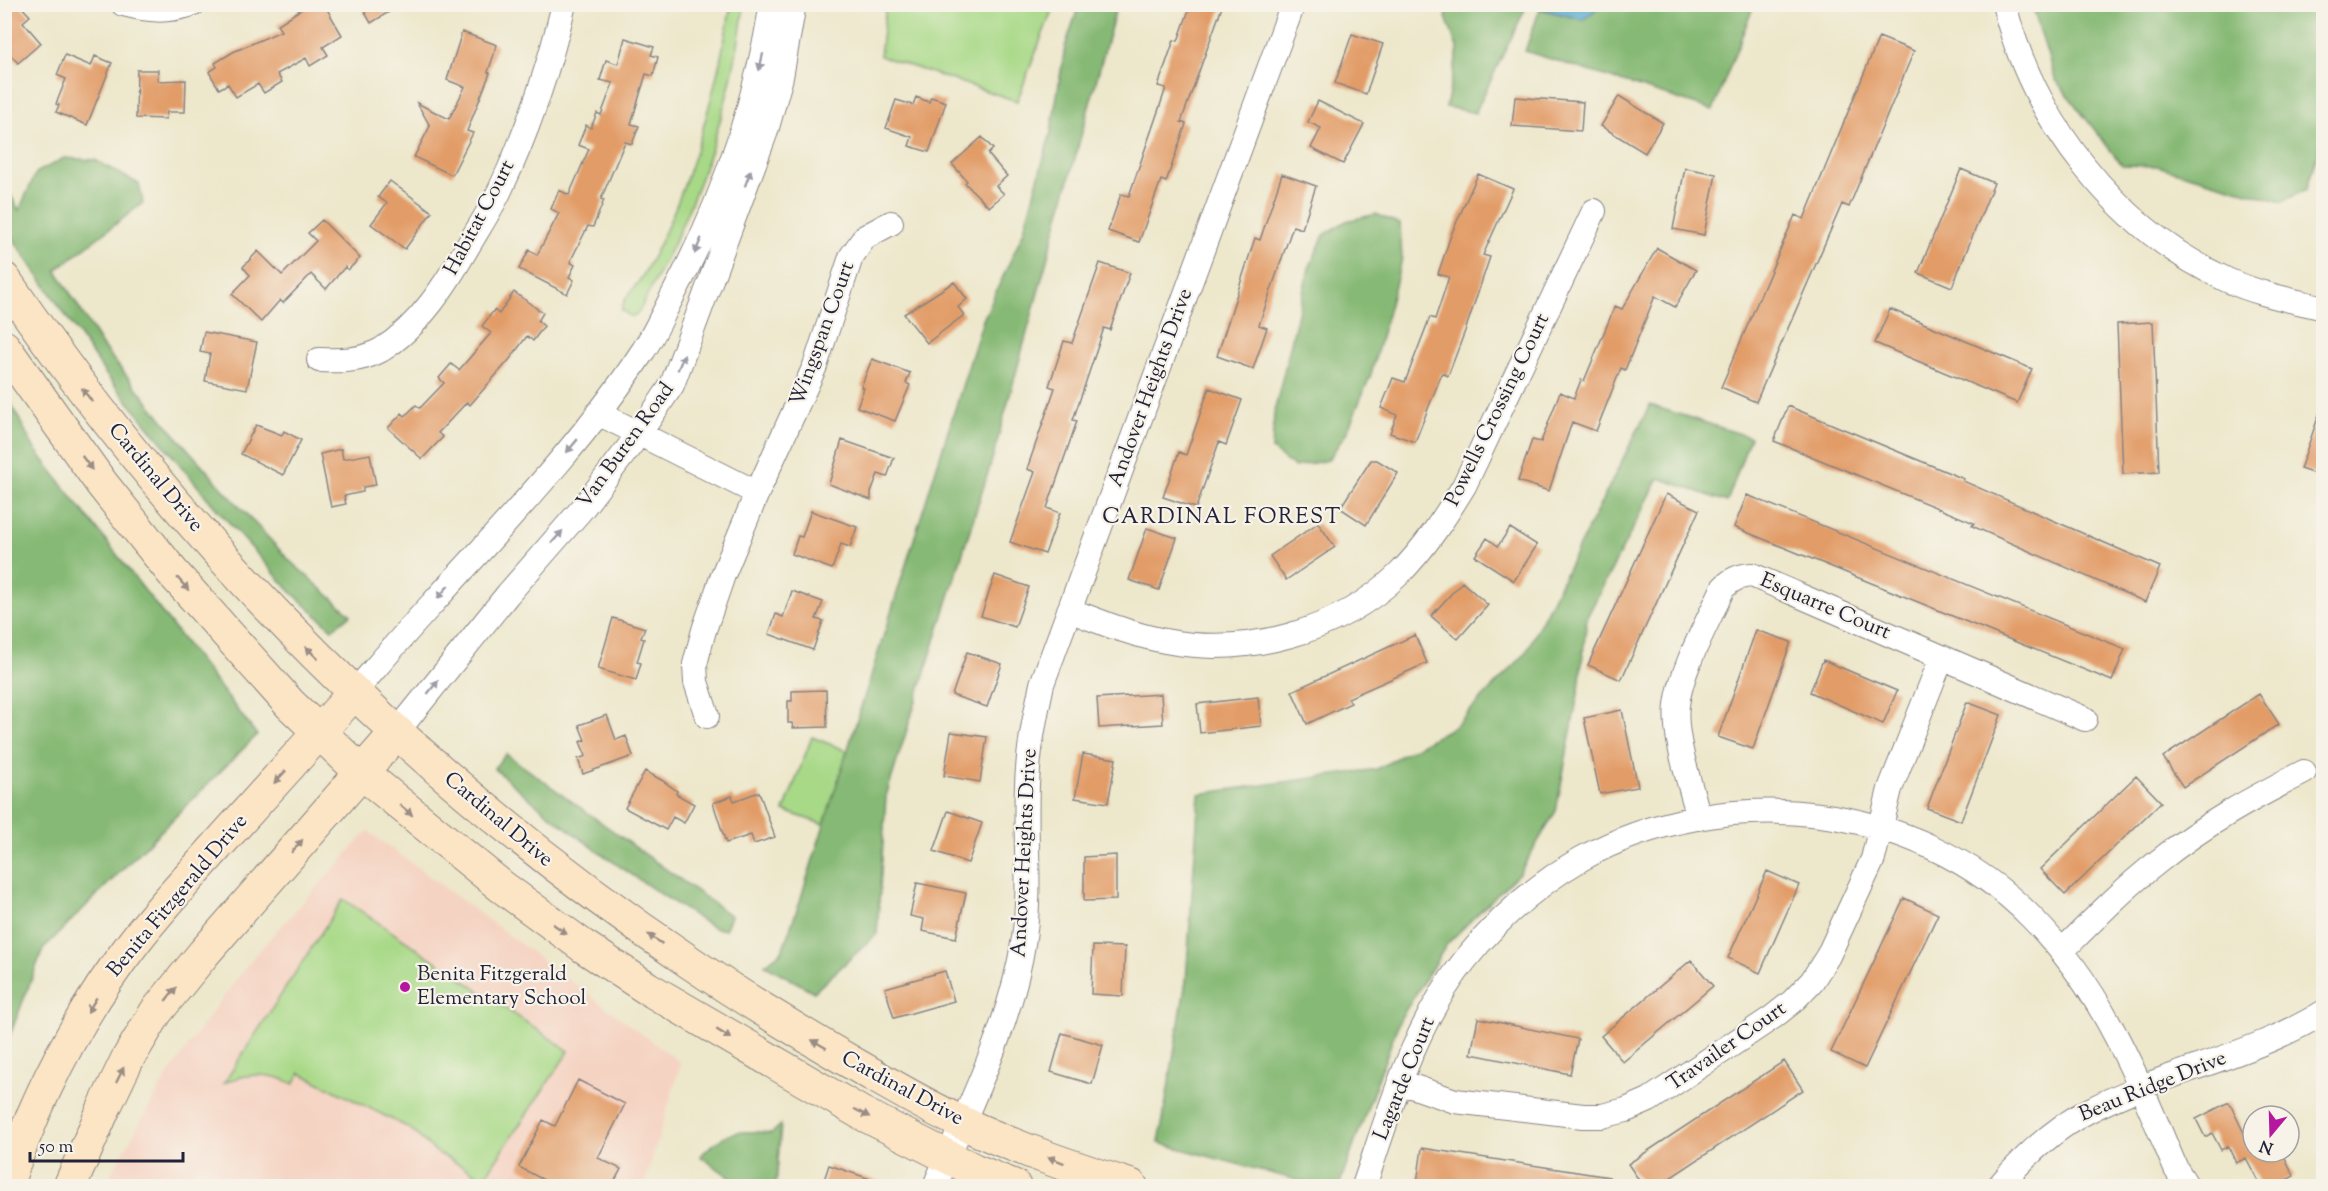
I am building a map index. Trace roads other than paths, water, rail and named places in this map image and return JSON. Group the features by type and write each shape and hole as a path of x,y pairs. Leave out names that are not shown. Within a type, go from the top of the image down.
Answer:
{"main road":[{"name":"Cardinal Drive","path":"4,279 83,390 147,471 214,548 309,650 396,733 554,866 626,919 799,1032 913,1098 962,1123 1070,1166 1131,1186"},
{"name":"Cardinal Drive","path":"4,347 102,484 173,573 319,733 361,772 501,886 583,946 638,982 861,1113 941,1172 1014,1186"},
{"name":"Benita Fitzgerald Drive","path":"6,1186 36,1108 67,1046 104,984 164,905 353,694"},
{"path":"70,1186 118,1079 156,1012 204,953 396,733"}],"street":[{"path":"123,4 150,11 177,9 193,4"},
{"name":"Habitat Court","path":"319,360 344,361 363,358 381,349 408,328 432,303 500,191 540,93 564,4"},
{"name":"Van Buren Road","path":"353,694 531,496 598,413 644,350 688,267 716,204 750,103 766,40 772,4"},
{"name":"Van Buren Road","path":"396,733 508,594 582,509 639,434 672,385 766,132 781,77 794,4"},
{"name":"Andover Heights Drive","path":"941,1172 1004,1024 1017,980 1025,924 1028,771 1032,727 1042,684 1293,4"},
{"path":"2004,4 2011,29 2032,82 2059,130 2104,190 2134,219 2159,241 2179,254 2228,280 2270,295 2324,308"},
{"name":"Powells Crossing Court","path":"1069,610 1130,632 1164,641 1228,646 1264,642 1305,631 1333,619 1366,599 1397,575 1416,556 1464,486 1594,211"},
{"name":"Wingspan Court","path":"707,716 696,682 696,656 723,575 757,493 815,366 851,256 865,237 891,223"},
{"path":"598,413 757,493"},
{"name":"Esquarre Court","path":"1699,818 1677,729 1677,706 1681,684 1723,588 1740,576 1752,575 2085,719"},
{"name":"Travailer Court","path":"1400,1082 1455,1101 1582,1116 1602,1116 1626,1110 1649,1100 1773,1017 1792,1002 1812,981 1828,956 1873,859 1890,789 1942,657"},
{"path":"2062,951 2112,900 2160,860 2202,830 2263,793 2304,772"},
{"name":"Lagarde Court","path":"1364,1186 1417,1039 1438,999 1463,962 1511,909 1545,882 1582,859 1621,841 1662,827 1699,818 1747,812 1789,812 1839,817 1881,827 1928,844 1965,864 2000,888 2032,917 2062,951 2092,992 2115,1030 2176,1169 2187,1186"},
{"name":"Beau Ridge Drive","path":"1999,1186 2037,1147 2090,1110 2141,1088 2268,1041 2324,1012"}],"water":[{"path":"1601,4 1583,20 1528,5"}],"place":[{"name":"Benita Fitzgerald Elementary School","path":"405,987"}],"district":[{"name":"CARDINAL FOREST","path":"1222,518"}]}
